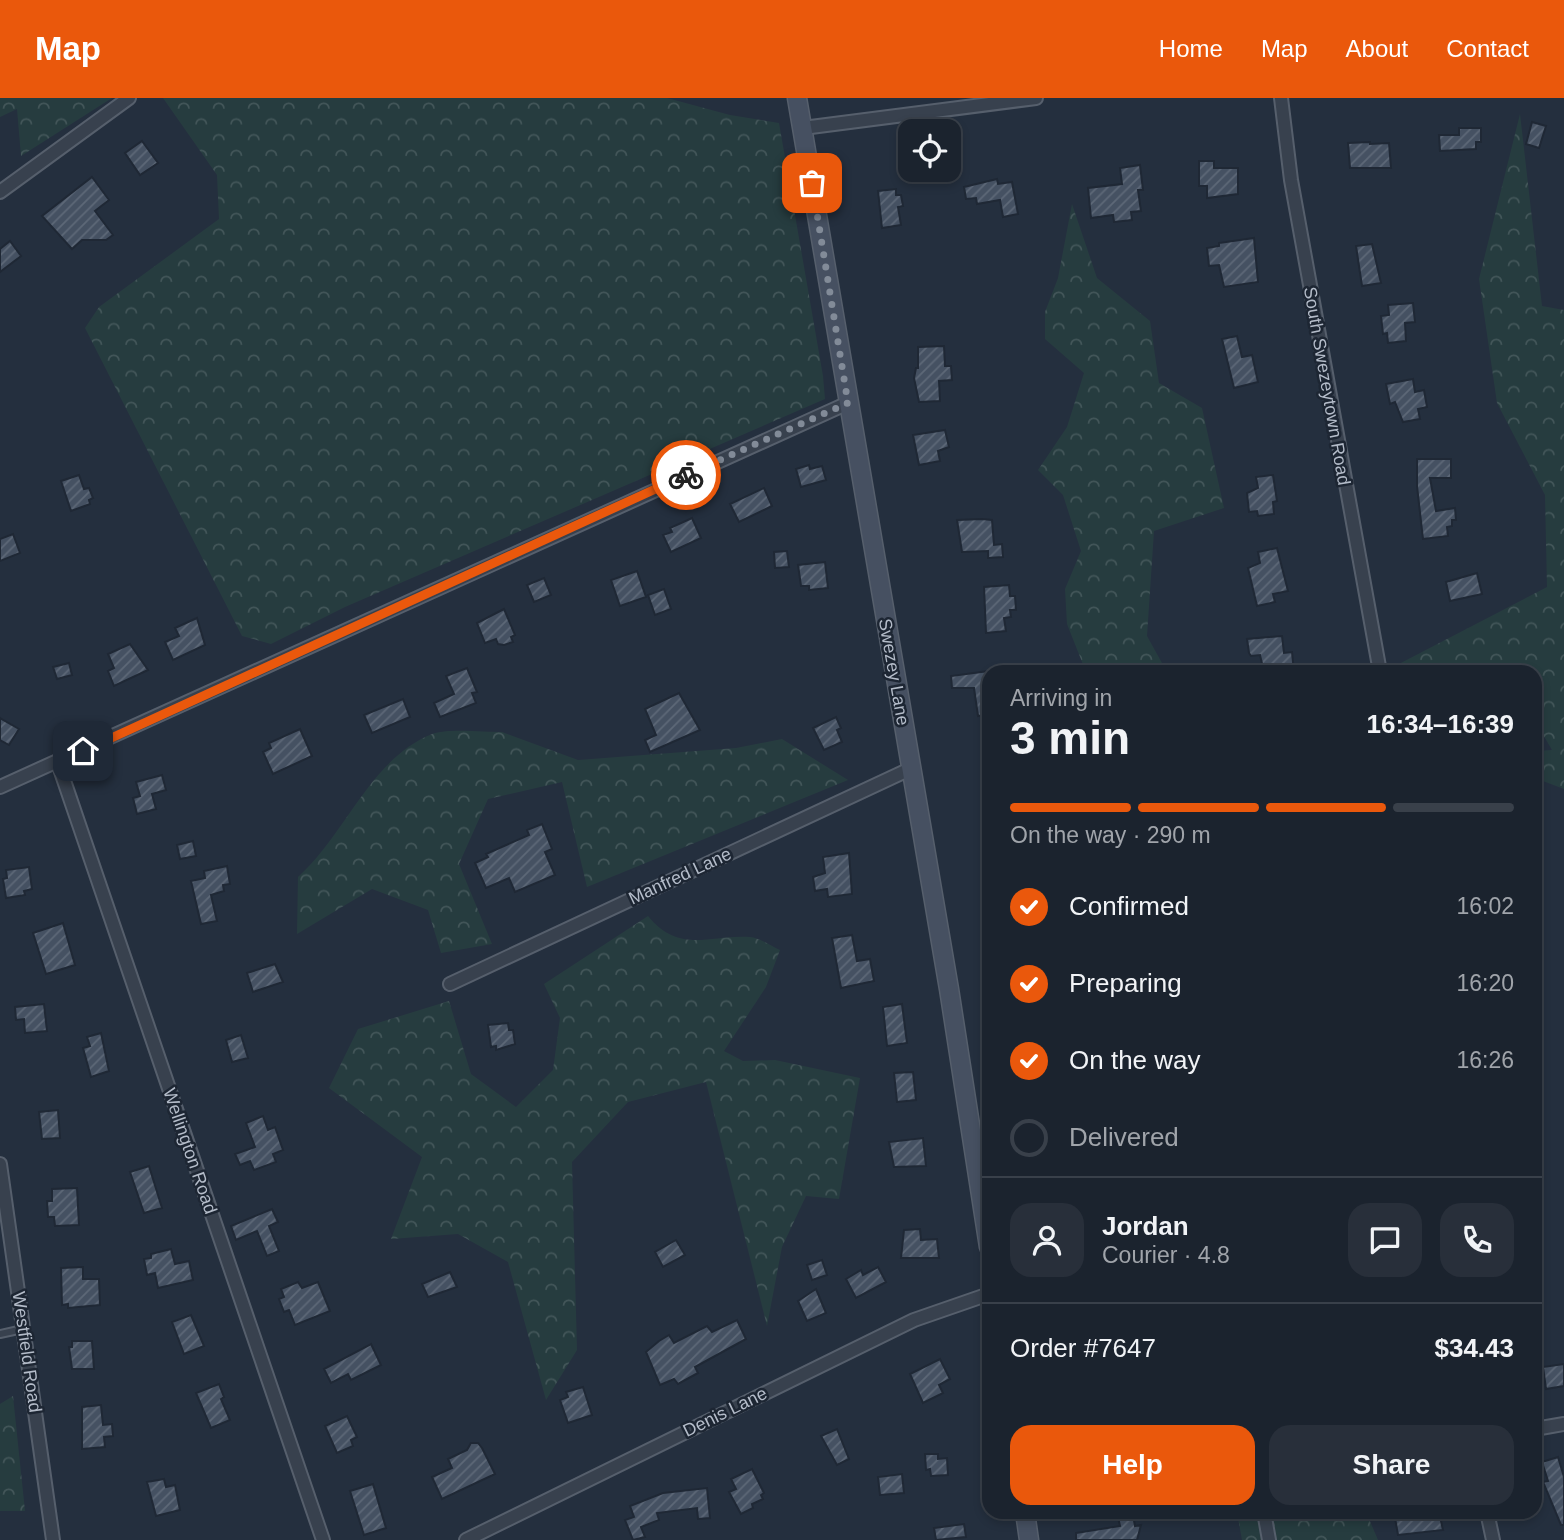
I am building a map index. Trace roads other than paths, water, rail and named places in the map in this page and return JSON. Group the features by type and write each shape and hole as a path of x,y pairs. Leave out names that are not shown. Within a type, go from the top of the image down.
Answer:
{"street":[{"path":"0,192 129,98"},
{"name":"Swezey Lane","path":"797,98 982,1197"},
{"path":"803,128 1036,98"},
{"name":"South Swezeytown Road","path":"1281,98 1291,180 1379,665"},
{"path":"0,787 848,403"},
{"name":"Wellington Road","path":"58,763 323,1540"},
{"name":"Manfred Lane","path":"450,984 910,769"},
{"name":"Westfield Road","path":"0,1164 53,1540"},
{"name":"Denis Lane","path":"466,1540 903,1325 982,1297"},
{"path":"1542,1428 1564,1424"},
{"path":"1026,1519 1029,1540"},
{"path":"1265,1519 1269,1540"},
{"path":"1488,1519 1493,1540"}],"lane":[{"path":"0,1334 23,1329"}]}
